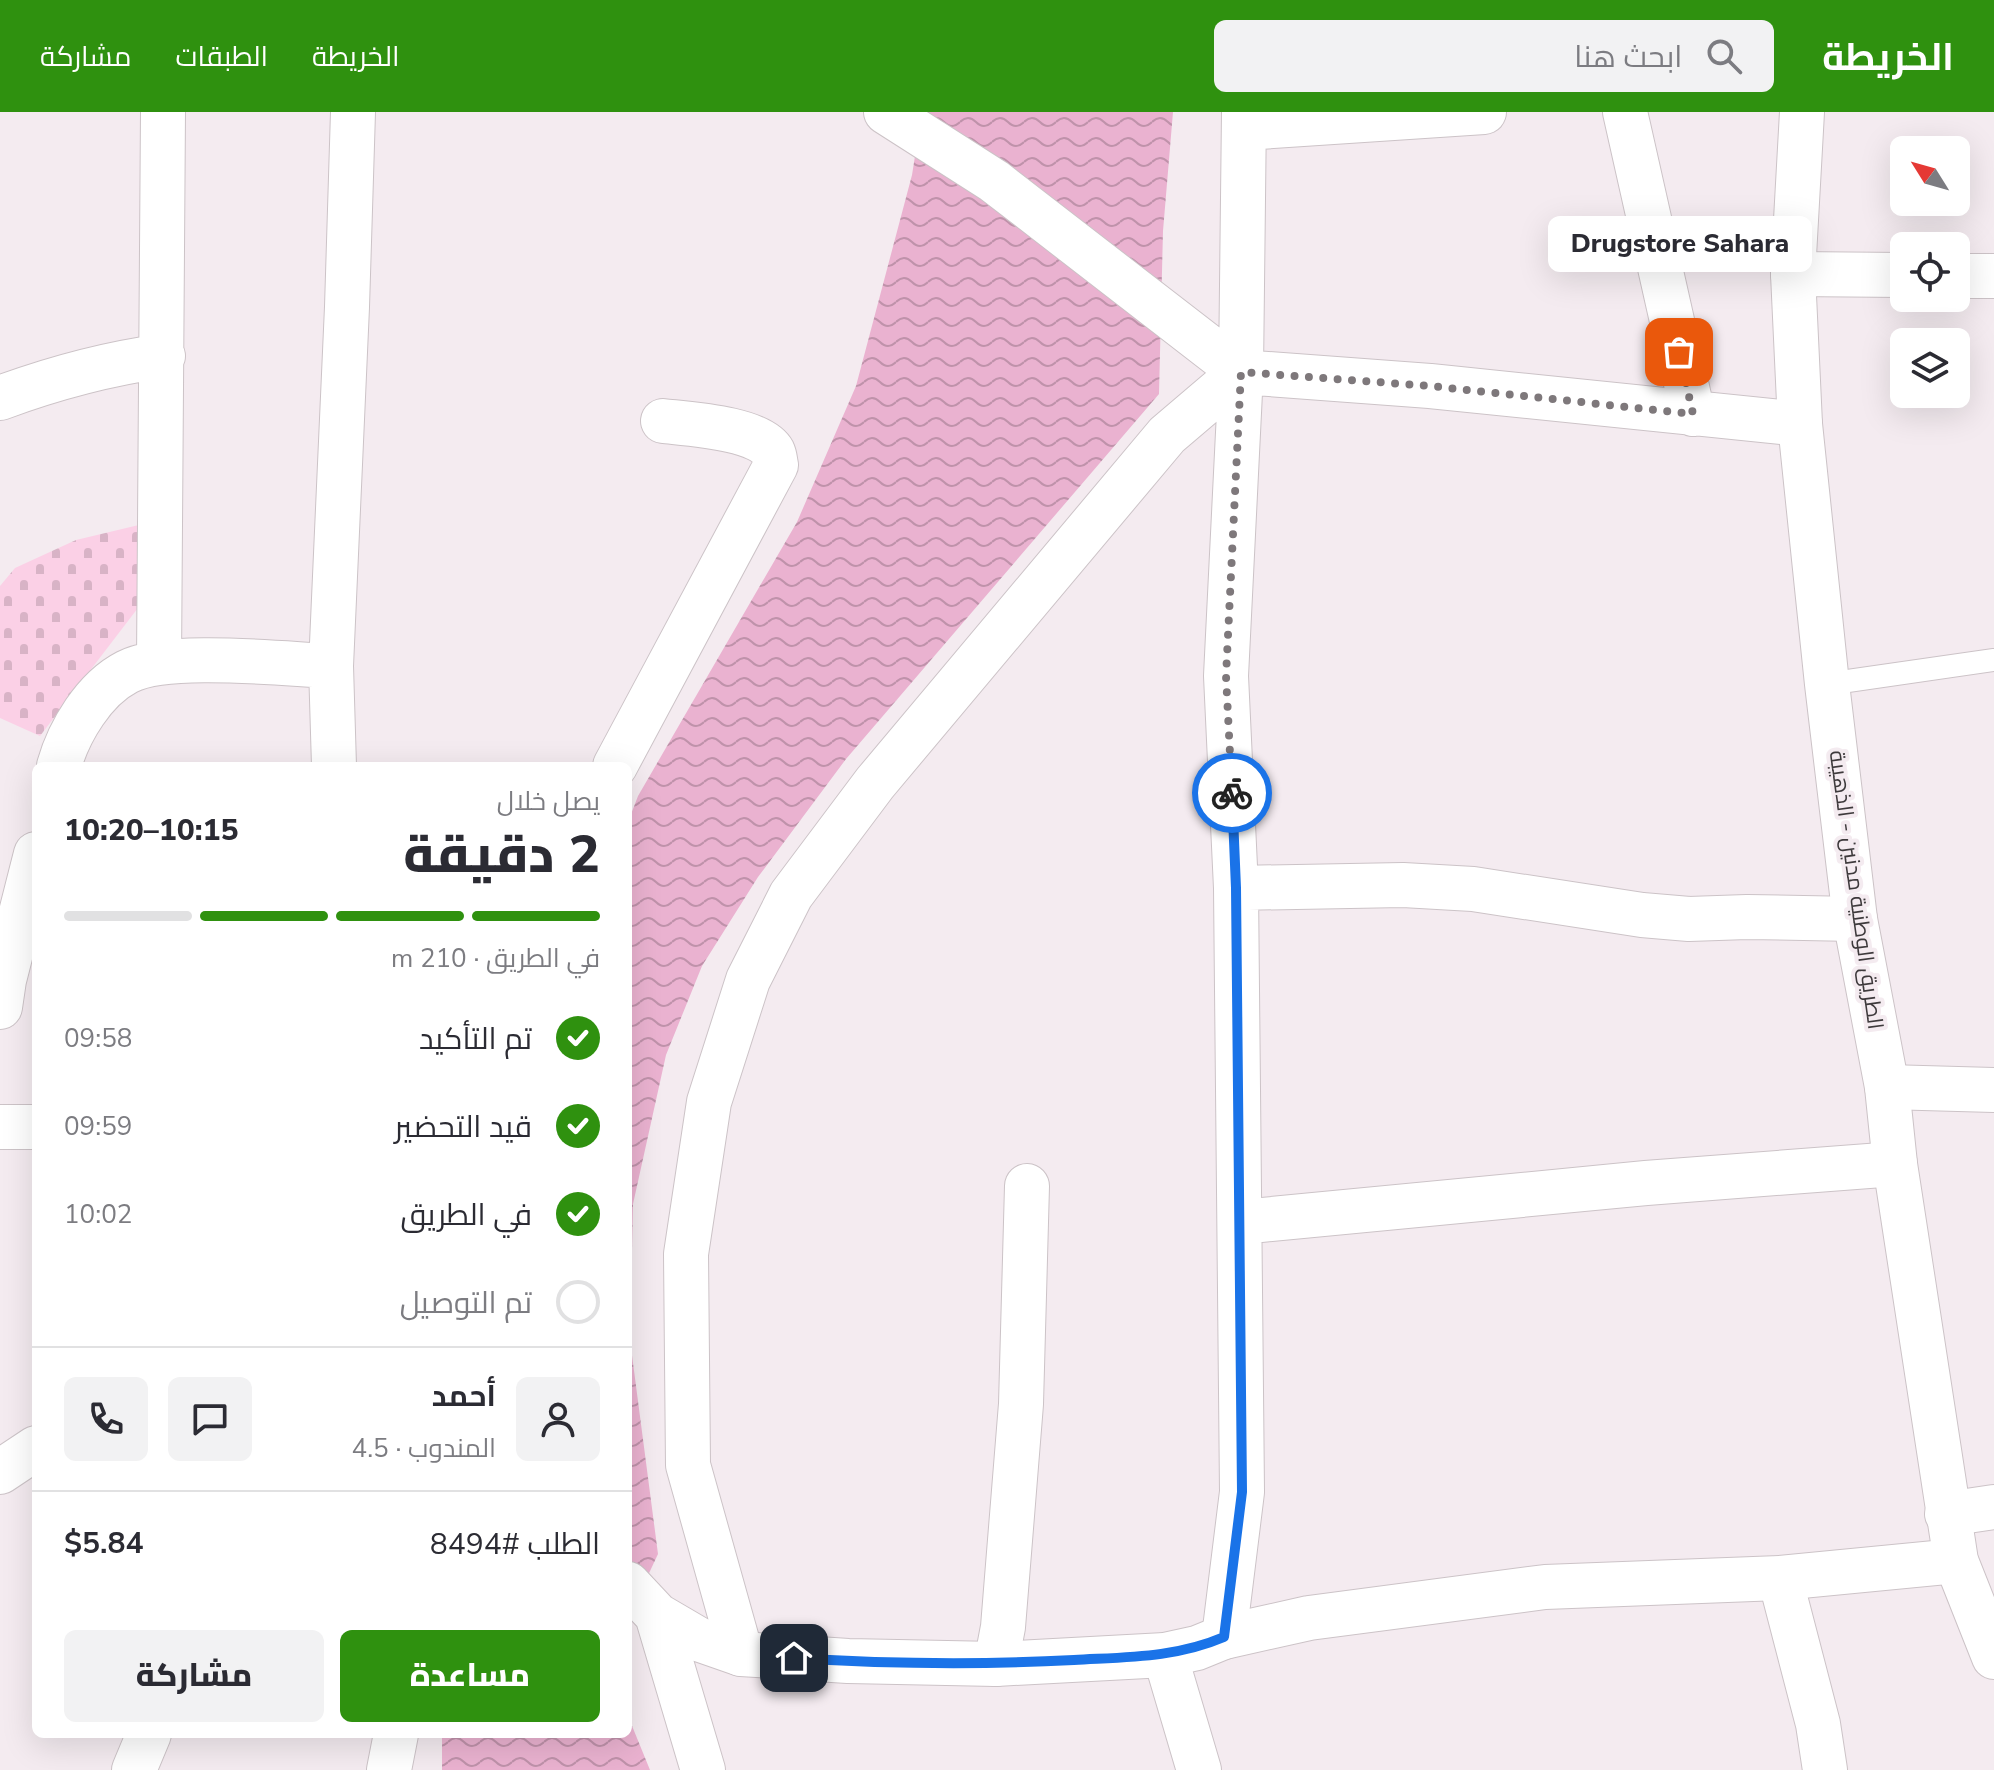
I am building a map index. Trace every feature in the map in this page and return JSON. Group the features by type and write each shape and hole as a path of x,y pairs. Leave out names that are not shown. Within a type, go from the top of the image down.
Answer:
{"street":[{"path":"159,662 163,112"},
{"path":"334,762 331,666 353,112"},
{"path":"886,112 994,181 1241,372 1430,386 1800,424"},
{"path":"1224,1637 1242,1492 1236,888 1226,676 1241,372 1244,120 1484,112"},
{"path":"1625,112 1693,414"},
{"name":"الطريق الوطنية مدنين - الذهيبة","path":"1802,112 1793,274 1800,424 1855,919 1887,1087 1895,1164 1947,1514 1956,1561 1994,1657"},
{"path":"1793,274 1890,275"},
{"path":"1970,276 1994,276"},
{"path":"0,398 64,375 112,363 163,356"},
{"path":"741,1654 688,1465 686,1254 709,1102 748,980 791,895 875,783 1167,435 1241,372"},
{"path":"617,762 776,465 773,452 761,440 723,429 663,421"},
{"path":"61,762 84,714 107,686 128,671 159,662 331,666"},
{"path":"0,1007 32,870"},
{"path":"1236,888 1403,885 1473,889 1642,915 1689,919 1855,919"},
{"path":"1887,1087 1994,1090"},
{"path":"0,1127 32,1127"},
{"path":"1241,1222 1646,1183 1895,1164"},
{"path":"996,1664 1003,1627 1021,1404 1027,1186"},
{"path":"0,1472 32,1451"},
{"path":"1947,1514 1994,1507"},
{"path":"632,1588 657,1615 698,1639 741,1654 848,1661 996,1664 1165,1655 1197,1648 1224,1637 1309,1618 1545,1587 1780,1578 1956,1561"},
{"path":"1780,1578 1818,1724 1825,1770"},
{"path":"657,1615 703,1770"},
{"path":"1165,1655 1199,1770"},
{"path":"134,1770 147,1738"},
{"path":"389,1770 395,1738"}],"lane":[{"path":"1827,684 1994,660"}],"green space":[{"path":"143,524 141,604 40,736 0,718 0,586 15,568 76,540"}],"water":[{"path":"922,112 1173,112 1163,231 1159,394 846,759 758,877 702,966 666,1055 633,1204 632,1249 632,812 638,796 797,522 856,386 912,175"},
{"path":"632,1355 658,1554 632,1609"},
{"path":"632,1726 650,1770 442,1770 442,1738 632,1738"}],"way so far":[{"path":"1232,793 1226,676 1241,372 1430,386 1693,414 1679,352"}],"place":[{"name":"Drugstore Sahara","path":"1679,352"}],"route":[{"path":"794,1658 996,1664 1165,1655 1197,1648 1224,1637 1242,1492 1241,1222 1232,793"}]}
